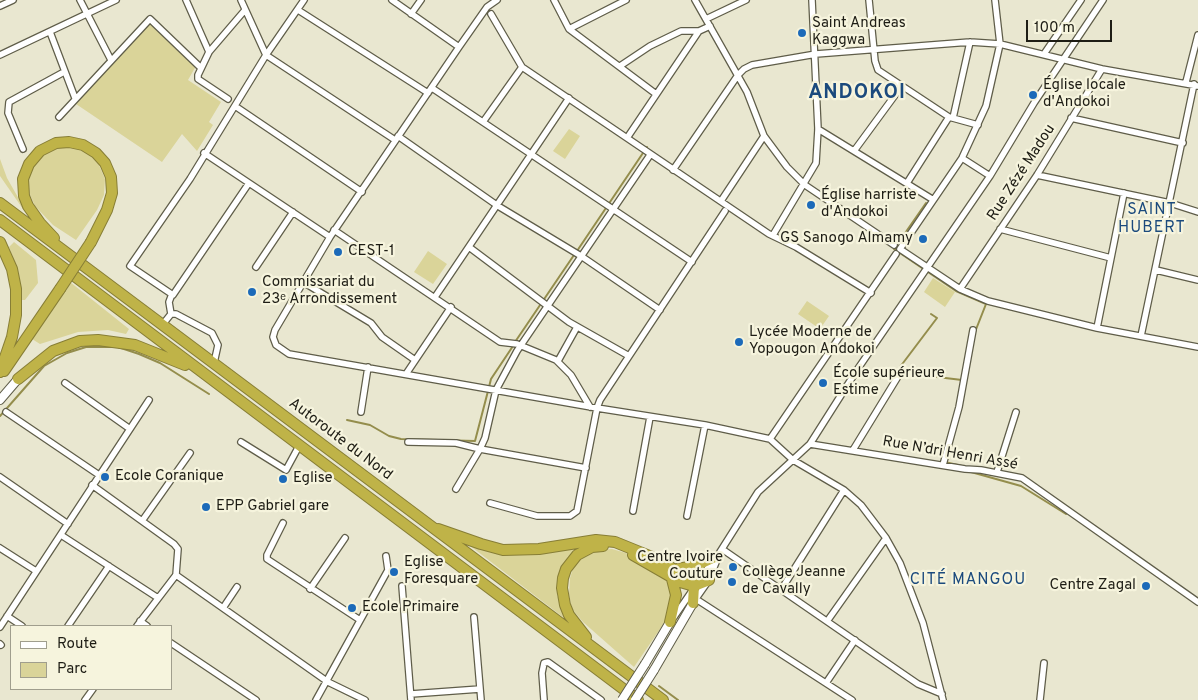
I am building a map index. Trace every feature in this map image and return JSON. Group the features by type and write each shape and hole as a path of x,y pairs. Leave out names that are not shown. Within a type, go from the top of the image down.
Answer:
{"highway":[{"path":"0,377 92,242 105,216 111,198 112,187 109,172 102,159 83,145 62,141 50,145 36,154 29,164 23,179 24,196 40,223 70,255"},
{"name":"Autoroute du Nord","path":"0,203 663,700"},
{"name":"Autoroute du Nord","path":"0,220 636,700"},
{"path":"0,242 12,269 16,289 16,315 12,337 0,372"},
{"path":"18,379 53,351 80,341 98,340 135,345 198,370"},
{"path":"426,524 503,550 539,549 581,541 610,541 627,546 694,586"},
{"path":"594,647 570,615 564,596 563,578 566,569 577,555 592,547 610,547 632,554 674,574 695,566 719,552"},
{"path":"670,622 676,595 674,574"},
{"path":"694,586 709,580"},
{"path":"694,586 694,601"}],"main road":[{"path":"0,400 18,379"},
{"path":"636,700 694,601"},
{"path":"622,700 670,622"}],"street":[{"path":"0,6 13,0"},
{"path":"80,0 111,60"},
{"path":"0,55 116,0"},
{"path":"186,0 209,52"},
{"path":"241,0 266,55 397,138 498,206 581,256 660,310"},
{"path":"172,294 130,266 190,178 266,55 304,0"},
{"path":"392,0 459,47"},
{"path":"411,14 420,0"},
{"path":"496,0 487,8 459,47 362,192 334,230 275,330 273,337 278,348 289,354 590,407 705,425 770,439 793,460 844,490 862,505 886,538 900,564 923,623 942,697"},
{"path":"554,0 569,29 656,94"},
{"path":"569,29 626,0"},
{"path":"695,0 750,97 764,136 786,167 805,185 894,245"},
{"path":"706,19 746,0"},
{"path":"773,235 816,164 818,129 812,0"},
{"path":"869,0 878,70 951,118 978,125"},
{"path":"770,439 871,293 932,199 962,158 986,106 1000,44 995,0"},
{"path":"1044,54 1081,0"},
{"path":"670,622 758,492 810,444 990,176 1013,135 1103,0"},
{"path":"228,99 198,80 201,68 209,52 245,10"},
{"path":"298,10 483,122 692,262"},
{"path":"491,14 522,67 721,202 871,293"},
{"path":"59,117 150,19 201,68"},
{"path":"626,138 699,32 710,26"},
{"path":"620,66 674,34 688,29 699,32"},
{"path":"50,32 75,98"},
{"path":"1186,82 1198,36"},
{"path":"907,183 951,118 970,42"},
{"path":"673,170 738,75 752,65 816,54 970,42 1000,44 1102,69 1196,85 1141,336"},
{"path":"483,122 522,67"},
{"name":"Rue Zézé Madou","path":"960,289 1037,175 1102,69"},
{"path":"23,149 8,113 9,102 64,72"},
{"path":"854,151 901,86"},
{"path":"435,296 498,206 569,98"},
{"path":"235,106 362,192"},
{"path":"1072,118 1183,143"},
{"path":"818,129 932,199"},
{"path":"721,202 764,136"},
{"path":"204,153 330,237"},
{"path":"456,489 480,450 485,438 496,390 521,345 650,154"},
{"path":"962,158 990,176"},
{"path":"1037,175 1170,203 1198,212"},
{"path":"163,324 171,314 169,302 172,294 175,293 249,183"},
{"path":"1097,328 1124,193"},
{"path":"490,503 533,516 570,516 578,508 597,408 725,211"},
{"path":"256,267 293,212"},
{"path":"334,230 435,296 500,342 521,345 558,361 571,375 590,407"},
{"path":"1000,230 1111,258"},
{"path":"469,247 577,327 629,356"},
{"path":"898,252 960,289 988,301 1097,328 1198,347"},
{"path":"1156,270 1198,280"},
{"path":"303,282 371,323 382,337 416,360"},
{"path":"406,374 451,307"},
{"path":"171,314 176,314 212,333 218,345 214,363"},
{"path":"558,361 577,327"},
{"path":"942,465 959,407 973,330"},
{"path":"361,412 368,367"},
{"path":"853,450 902,370"},
{"path":"65,383 130,429"},
{"path":"0,627 149,400"},
{"path":"6,412 99,475"},
{"path":"997,472 1016,412"},
{"path":"633,511 650,417"},
{"path":"687,516 705,425"},
{"path":"241,442 286,470 299,446"},
{"path":"408,442 456,443 480,450 586,468"},
{"name":"Rue N’dri Henri Assé","path":"810,444 997,472 1022,478 1038,487 1198,602"},
{"path":"142,521 190,453"},
{"path":"0,477 68,524"},
{"path":"92,485 174,544 178,549 176,575 138,624"},
{"path":"781,590 844,490"},
{"path":"283,522 266,557 310,589 360,620"},
{"path":"61,535 158,598"},
{"path":"310,589 345,538"},
{"path":"828,620 886,538"},
{"path":"0,548 36,571"},
{"path":"719,552 709,580 694,601 852,700"},
{"path":"719,552 828,620 918,684 942,697"},
{"path":"316,700 328,682 388,570 386,556"},
{"path":"69,625 109,566"},
{"path":"176,575 328,682 365,700"},
{"path":"402,586 411,697 480,689"},
{"path":"223,608 237,587"},
{"path":"7,616 20,625"},
{"path":"474,617 480,700"},
{"path":"826,683 855,640"},
{"path":"172,644 256,700"},
{"path":"544,700 542,673 544,663 548,662 601,700"},
{"path":"1040,700 1044,663"}],"green space":[{"path":"150,20 196,66 188,80 221,102 209,122 213,125 197,151 182,134 162,162 76,104"},
{"path":"569,129 580,136 565,159 553,151"},
{"path":"63,146 77,146 88,152 99,165 105,179 104,195 97,210 76,240 53,225 35,206 28,190 28,175 36,160 47,150"},
{"path":"0,159 7,178 32,222 0,176"},
{"path":"14,242 36,260 38,283 25,300 20,300 18,270 9,247"},
{"path":"428,251 447,264 433,284 414,272"},
{"path":"933,278 955,292 945,307 924,292"},
{"path":"70,282 129,329 126,334 108,330 78,332 40,344 32,339"},
{"path":"807,301 829,316 820,329 798,314"},
{"path":"469,545 503,554 531,555 575,548 562,566 558,581 557,595 568,621"},
{"path":"612,549 626,553 662,575 670,583 673,595 667,619 634,667 583,622 572,609 569,594 570,578 574,565 586,555 598,550"}],"waterway":[{"path":"577,251 647,147"},
{"path":"926,203 894,249 956,291 986,304 975,332"},
{"path":"515,342 574,255"},
{"path":"931,314 937,318 900,367 937,377 962,380"},
{"path":"489,387 491,379 513,346"},
{"path":"0,416 44,366 67,353 86,347 118,347 139,354 160,363 209,394"},
{"path":"347,420 370,425 389,436 401,439 475,441 488,391"},
{"path":"945,462 962,466"},
{"path":"971,472 1021,486 1066,514"},
{"path":"659,686 678,700"}],"place":[{"name":"Saint Andreas Kaggwa","path":"802,33"},
{"name":"Église locale d'Andokoi","path":"1033,95"},
{"name":"Église harriste d'Andokoi","path":"811,205"},
{"name":"GS Sanogo Almamy","path":"923,239"},
{"name":"CEST-1","path":"338,252"},
{"name":"Commissariat du 23ᵉ Arrondissement","path":"252,292"},
{"name":"Lycée Moderne de Yopougon Andokoi","path":"739,342"},
{"name":"École supérieure Estime","path":"823,383"},
{"name":"Ecole Coranique","path":"105,477"},
{"name":"Eglise","path":"283,479"},
{"name":"EPP Gabriel gare","path":"206,507"},
{"name":"Centre Ivoire Couture","path":"733,567"},
{"name":"Eglise Foresquare","path":"394,572"},
{"name":"Collège Jeanne de Cavally","path":"732,582"},
{"name":"Centre Zagal","path":"1146,586"},
{"name":"Ecole Primaire","path":"352,608"}],"district":[{"name":"ANDOKOI","path":"857,94"},
{"name":"SAINT HUBERT","path":"1152,220"},
{"name":"CITÉ MANGOU","path":"968,581"}]}
